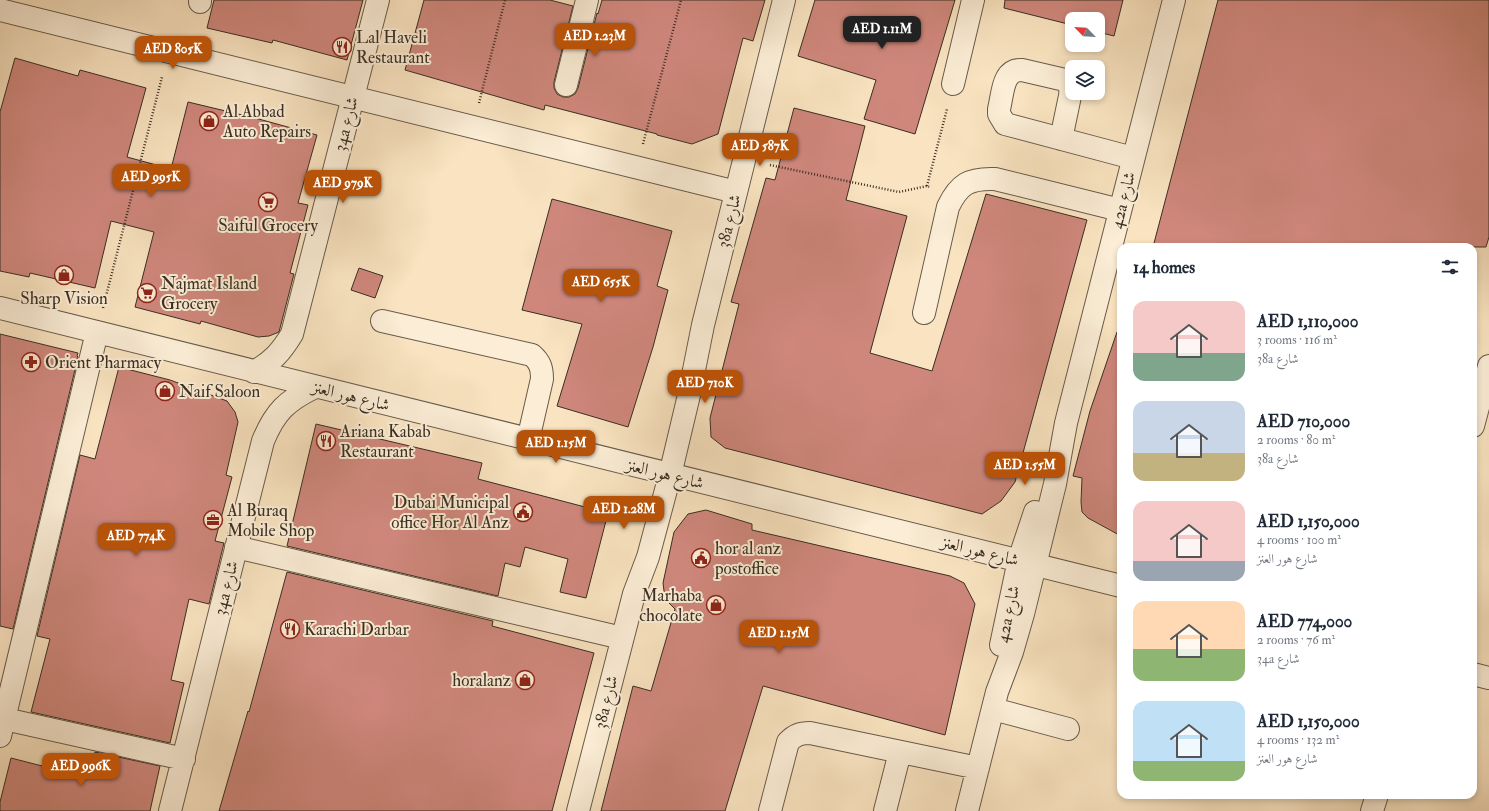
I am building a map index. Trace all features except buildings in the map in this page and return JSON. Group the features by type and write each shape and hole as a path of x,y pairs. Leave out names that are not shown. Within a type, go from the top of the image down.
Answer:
{"street":[{"name":"34a شارع","path":"254,372 270,363 283,350 292,334 378,0"},
{"path":"566,85 587,0"},
{"name":"38a شارع","path":"578,811 634,594 637,554 662,473 678,393 690,356 703,325 784,0"},
{"path":"953,84 974,0"},
{"name":"42a شارع","path":"967,811 995,701 1014,645 1027,562 1051,461 1066,423 1174,0"},
{"path":"0,10 354,96 736,192"},
{"path":"1060,139 1133,158"},
{"path":"924,313 948,207 955,193 966,183 980,178 995,179 1120,210"},
{"name":"شارع هور العنز","path":"0,308 1117,585"},
{"path":"382,321 532,355 538,361 542,370 542,379 528,440"},
{"path":"97,332 1,724 184,759"},
{"path":"1477,411 1489,366"},
{"name":"34a شارع","path":"170,811 263,441 270,423 282,408 297,395 314,387"},
{"path":"236,547 622,638"},
{"path":"1477,675 1489,678"},
{"path":"995,701 1068,729"},
{"path":"770,811 788,742 794,736 802,733 810,733 978,768"},
{"path":"885,811 900,752"},
{"path":"1372,811 1376,799"}],"path":[{"path":"473,126 505,0"},
{"path":"637,167 681,0"},
{"path":"97,332 169,51"},
{"path":"927,186 953,84"},
{"path":"744,160 899,192 927,186 955,193"}],"place":[{"name":"Lal Haveli Restaurant","path":"342,47"},
{"name":"Al Abbad Auto Repairs","path":"209,121"},
{"name":"Saiful Grocery","path":"268,202"},
{"name":"Sharp Vision","path":"64,275"},
{"name":"Najmat Island Grocery","path":"147,293"},
{"name":"Orient Pharmacy","path":"31,362"},
{"name":"Naif Saloon","path":"165,391"},
{"name":"Ariana Kabab Restaurant","path":"326,441"},
{"name":"Dubai Municipal office Hor Al Anz","path":"523,512"},
{"name":"Al Buraq Mobile Shop","path":"213,520"},
{"name":"hor al anz postoffice","path":"701,558"},
{"name":"Marhaba chocolate","path":"716,605"},
{"name":"Karachi Darbar","path":"290,629"},
{"name":"horalanz","path":"525,680"}]}
